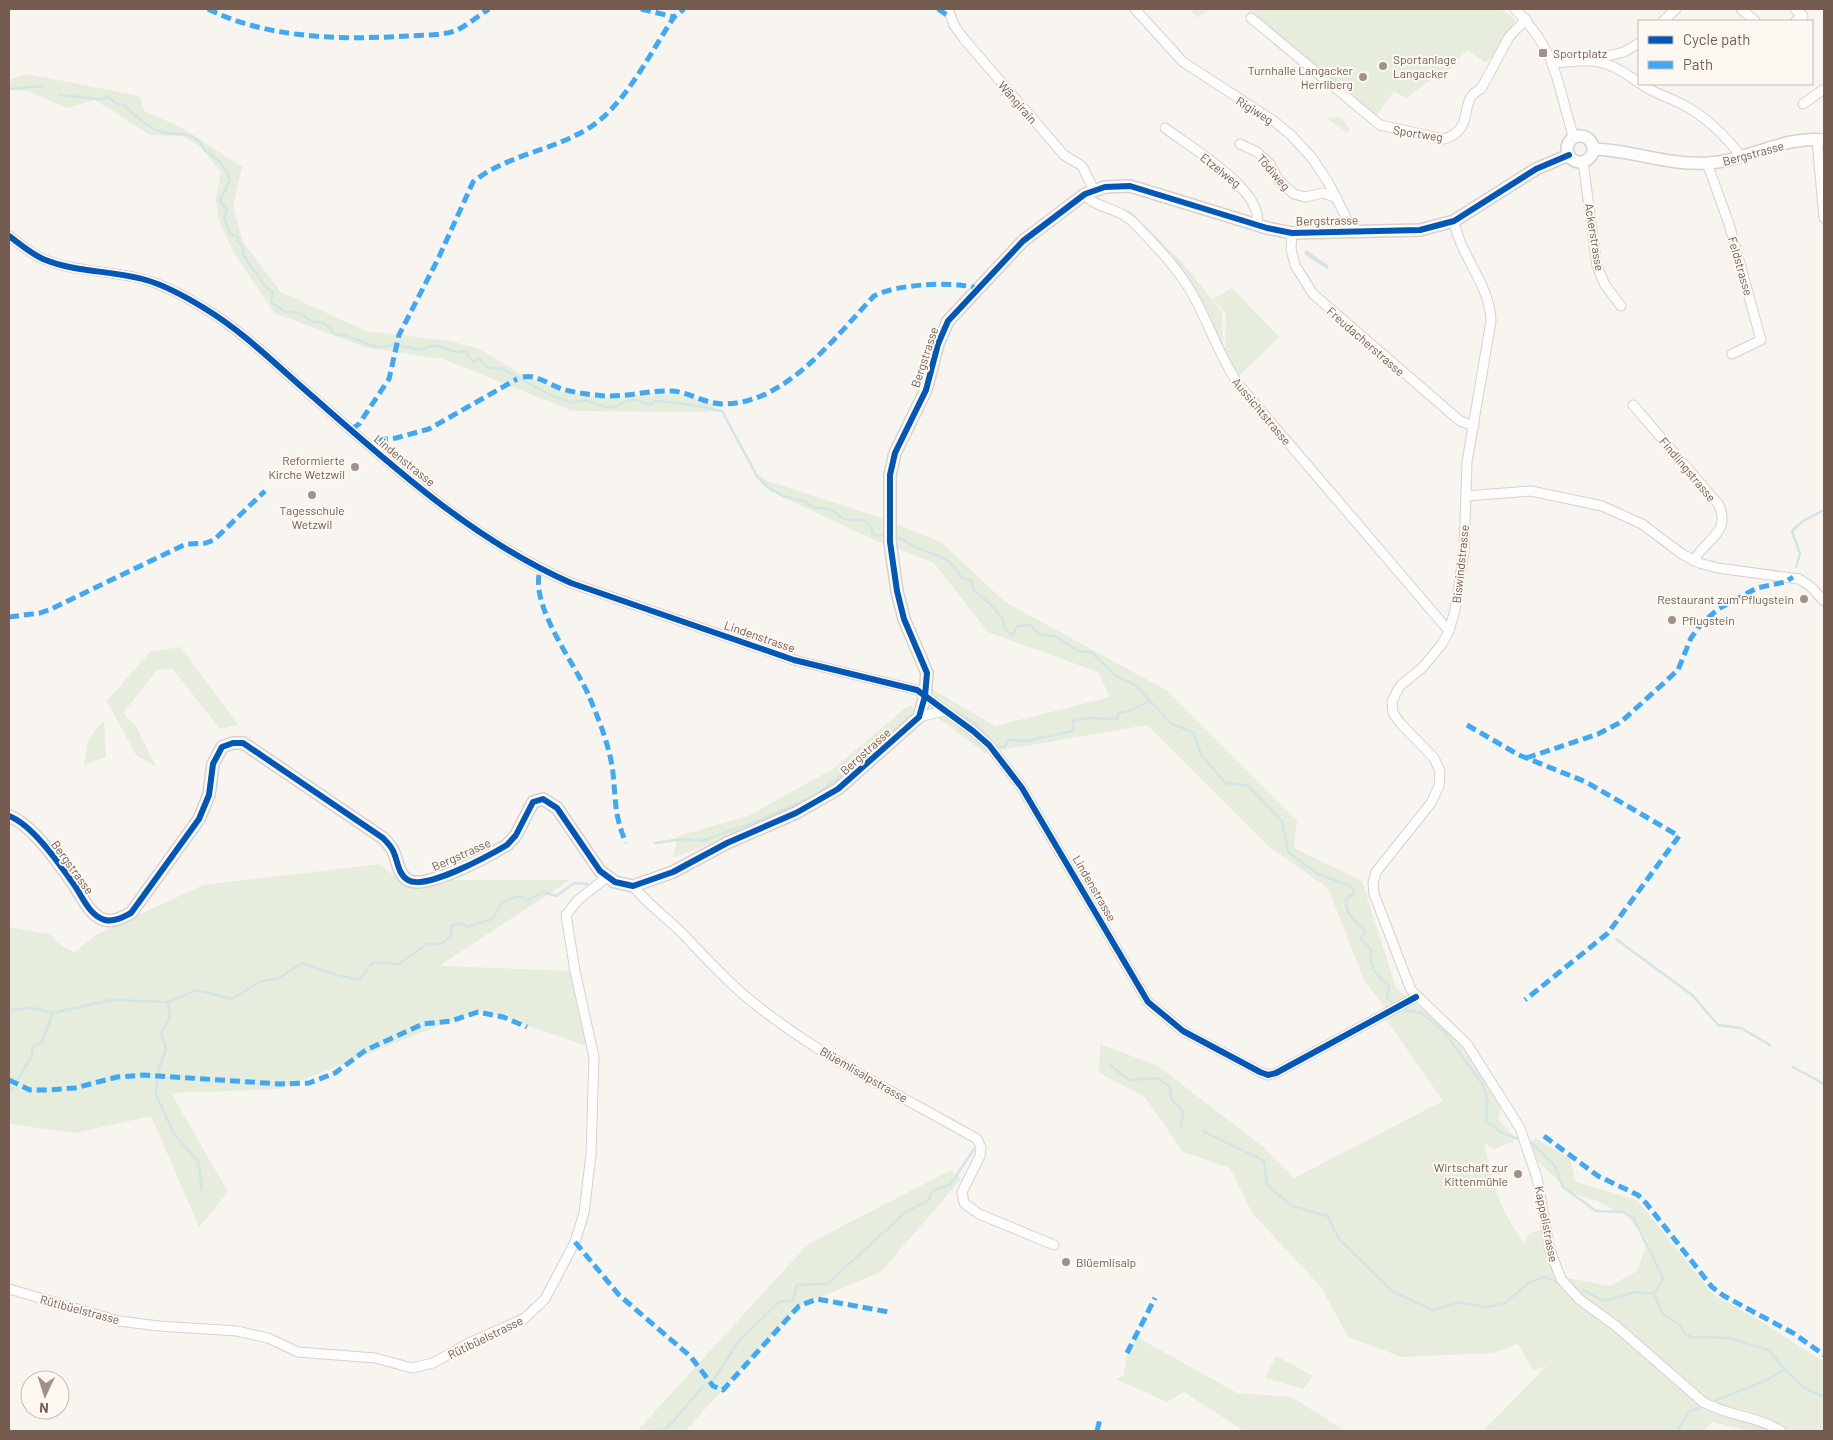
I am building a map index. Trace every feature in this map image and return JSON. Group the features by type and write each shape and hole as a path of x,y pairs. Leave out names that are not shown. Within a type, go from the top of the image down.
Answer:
{"street":[{"name":"Wängirain","path":"948,9 954,25 964,39 1064,155 1082,166 1090,192"},
{"name":"Rigiweg","path":"1135,9 1183,62 1274,121 1291,135 1312,158 1338,198 1350,230"},
{"path":"1515,9 1540,37 1554,63 1574,138 1568,147 1569,155 1574,161 1582,162 1592,156 1594,149"},
{"path":"1665,20 1676,9"},
{"path":"1741,9 1754,20"},
{"path":"1796,9 1803,16 1797,20"},
{"name":"Sportweg","path":"1251,18 1380,125 1444,139 1454,136 1461,129 1469,100 1474,92 1481,89 1509,37 1526,20"},
{"path":"1554,63 1592,59 1624,52 1638,44"},
{"path":"1592,59 1611,65 1638,82"},
{"path":"1642,85 1648,90 1682,104 1704,118 1729,140 1742,158"},
{"path":"1803,104 1824,89"},
{"name":"Etzelweg","path":"1165,128 1244,188 1256,208 1257,225"},
{"name":"Bergstrasse","path":"1574,138 1587,138 1594,149 1626,151 1680,162 1707,163 1742,158 1791,142 1821,140"},
{"path":"1821,140 1824,218"},
{"name":"Tödiweg","path":"1240,144 1257,152 1270,164 1279,181 1294,194 1305,197 1323,192 1338,198"},
{"name":"Bergstrasse","path":"633,886 673,872 727,843 796,813 838,789 919,717 925,696 927,673 904,619 897,591 890,542 890,475 895,454 926,390 938,344 948,321 1022,241 1090,192 1120,185 1146,189 1257,225 1292,232 1420,230 1454,221 1536,169 1569,155"},
{"name":"Ackerstrasse","path":"1582,162 1597,266 1605,285 1621,306"},
{"name":"Feldstrasse","path":"1707,163 1729,224 1760,340 1732,354"},
{"name":"Aussichtstrasse","path":"1090,192 1096,204 1110,207 1127,215 1171,263 1195,298 1224,362 1240,386 1449,631"},
{"name":"Biswindstrasse","path":"1416,997 1406,980 1374,894 1373,883 1376,872 1431,802 1439,786 1440,771 1434,758 1400,723 1393,713 1392,701 1400,686 1433,656 1449,631 1456,610 1462,574 1467,462 1491,312 1474,266 1454,221"},
{"name":"Freudacherstrasse","path":"1292,232 1291,249 1294,265 1313,294 1460,421 1474,426"},
{"name":"Lindenstrasse","path":"9,236 44,259 70,267 121,274 147,280 204,308 244,337 360,438 466,524 495,544 541,570 571,583 794,660 917,690 989,745 1022,788 1148,1002 1183,1031 1241,1064 1268,1074 1276,1073 1416,997"},
{"name":"Findlingstrasse","path":"1633,405 1719,505 1723,514 1720,531 1701,548 1694,560"},
{"path":"1466,496 1530,491 1602,506 1642,524 1694,560 1718,568 1799,579 1810,586 1824,601"},
{"path":"919,717 944,711"},
{"name":"Bergstrasse","path":"9,816 36,837 52,855 88,908 104,920 116,920 131,913 199,819 209,795 214,764 222,747 232,743 243,744 383,838 394,851 400,872 408,880 419,883 435,879 507,845 516,836 533,802 543,799 558,808 595,863 607,877"},
{"path":"607,877 615,882 633,886"},
{"name":"Rütibüelstrasse","path":"9,1290 119,1320 159,1326 237,1331 268,1338 298,1352 375,1358 412,1368 434,1363 471,1342 524,1318 535,1310 551,1289 575,1242 584,1213 591,1154 594,1057 569,938 566,915 578,900 607,877"},
{"name":"Blüemlisalpstrasse","path":"633,886 640,895 677,928 743,994 781,1024 845,1066 977,1139 981,1147 980,1156 962,1192 964,1203 979,1214 1054,1245"},
{"name":"Kappelistrasse","path":"1416,997 1468,1044 1523,1134 1526,1148 1538,1178 1555,1268 1568,1288 1650,1354 1703,1402 1721,1410 1760,1420 1781,1431"}],"green space":[{"path":"1189,9 1209,9 1197,18"},
{"name":"Sportanlage Langacker","path":"1247,9 1502,9 1515,19 1514,25 1493,56 1485,62 1467,50 1449,70 1426,83 1406,99 1394,91 1375,117"},
{"path":"28,74 139,96 145,112 179,126 242,167 233,206 243,242 281,292 366,331 450,341 479,349 517,372 560,391 614,398 655,394 683,395 715,405 709,412 572,411 443,359 368,348 274,313 232,250 219,220 216,200 221,172 200,146 183,136 150,135 95,100 66,108 28,91 9,90 9,80"},
{"path":"1340,117 1350,129 1347,133 1327,118"},
{"path":"1129,210 1182,262 1222,312 1223,349 1237,377 1222,350 1202,304 1187,280 1158,241 1126,211"},
{"path":"1232,288 1279,337 1239,376 1225,349 1226,314 1213,299"},
{"path":"754,472 768,481 878,517 941,542 1005,602 1166,690 1297,821 1294,848 1362,881 1396,988 1452,1033 1474,1059 1501,1107 1498,1119 1511,1133 1514,1141 1494,1149 1485,1143 1487,1158 1498,1196 1509,1219 1524,1243 1529,1233 1548,1229 1563,1277 1610,1286 1637,1271 1648,1241 1627,1216 1597,1201 1572,1193 1532,1156 1534,1137 1570,1159 1576,1182 1637,1200 1713,1294 1767,1325 1824,1362 1824,1431 1749,1431 1712,1422 1703,1431 1483,1431 1547,1366 1533,1370 1518,1344 1493,1353 1402,1357 1348,1337 1321,1287 1252,1213 1230,1168 1183,1152 1145,1097 1099,1073 1100,1044 1158,1066 1266,1149 1294,1178 1443,1101 1383,1015 1391,1010 1385,1007 1365,982 1328,888 1268,846 1147,725 985,753 929,711 932,689 995,726 1110,697 1098,672 988,632 934,563 872,539 770,491 755,477"},
{"path":"181,647 238,725 220,729 172,668 157,670 123,713 136,726 156,767 136,755 107,701 150,652"},
{"path":"912,705 917,719 857,774 804,807 673,858 678,836 748,816 833,769 904,709"},
{"path":"104,721 106,757 84,765 88,739"},
{"path":"380,864 406,886 437,880 570,880 439,966 575,971 593,1048 499,1016 478,1012 280,1089 171,1093 228,1192 199,1227 151,1116 75,1133 9,1124 9,927 49,934 63,947 75,952 96,935 203,885"},
{"path":"951,1170 961,1179 881,1272 799,1306 685,1431 637,1431 808,1244"},
{"path":"1137,1337 1237,1393 1292,1397 1345,1431 1244,1431 1184,1392 1167,1402 1116,1379 1123,1376 1127,1356"},
{"path":"1276,1356 1313,1376 1303,1389 1265,1378"}],"shaded area":[{"path":"1306,250 1329,266 1327,269 1304,254"}],"waterway":[{"path":"9,89 43,86"},
{"path":"59,95 100,99 108,97 117,104 124,105 140,120 158,131 190,135 200,143 205,151 217,159 226,170 230,180 220,201 227,210 224,218 231,234 238,237 237,241 244,248 243,255 265,286 273,292 271,302 285,312 297,312 313,322 323,322 335,334 378,347 386,347 393,344 420,350 435,345 456,352 465,351 473,362 479,358 488,367 494,369 501,368 550,395 573,403 582,400 611,407 618,406 629,400 651,405 655,401 680,403 722,411 757,476 766,486 783,496 806,502 812,507 832,510 844,519 865,521 872,529 872,533 878,536 887,534"},
{"path":"1796,567 1800,554 1792,531 1803,521 1824,510"},
{"path":"892,536 952,564 961,577 972,581 973,589 1002,618 1005,630 1013,635 1017,626 1031,625 1042,635 1054,636 1078,650 1091,652 1116,676 1134,684 1172,724 1193,732 1201,754 1225,783 1248,786 1282,821 1288,852 1318,874 1354,889 1353,894 1346,898 1347,908 1351,916 1365,931 1361,939 1371,950 1371,962 1374,970 1389,985 1387,998 1394,1004"},
{"path":"949,709 974,722 997,747 1004,747 1009,740 1026,741 1073,731 1073,721 1088,718 1117,719 1119,713 1132,710 1151,700"},
{"path":"819,793 894,732"},
{"path":"655,843 682,839 702,841 762,819 812,797"},
{"path":"9,1010 33,1008 53,1013 111,1000 168,1002 197,990 232,999 259,982 279,978 302,963 333,974 359,980 373,962 399,964 427,944 441,944 451,936 451,926 460,923 468,927 492,919 503,901 520,896 528,900 543,892 556,896 574,883 587,884"},
{"path":"1616,939 1692,995 1718,1025 1741,1028 1770,1045"},
{"path":"158,1071 166,1049 161,1032 170,1018 168,1002"},
{"path":"1403,1010 1422,1013 1444,1032 1483,1085 1487,1099 1487,1121 1502,1133 1522,1140"},
{"path":"16,1082 32,1056 33,1046 42,1042 53,1013"},
{"path":"1110,1065 1129,1080 1157,1078 1170,1087 1171,1099 1183,1111 1181,1128"},
{"path":"1793,1067 1824,1084"},
{"path":"157,1079 156,1095 174,1134 198,1161 202,1190"},
{"path":"9,1092 13,1088"},
{"path":"1203,1131 1264,1161 1267,1185 1292,1206 1328,1216 1339,1239 1392,1291 1432,1310 1460,1302 1484,1307 1504,1304 1528,1283 1544,1277 1558,1282"},
{"path":"1527,1141 1531,1142 1554,1165 1563,1187 1596,1211 1624,1212 1634,1219 1663,1278 1654,1294 1663,1314 1680,1325 1685,1334 1692,1337 1729,1338 1769,1350 1785,1370 1805,1388 1824,1397"},
{"path":"714,1379 738,1342 779,1302 793,1301 797,1285 827,1284 906,1212 928,1201 933,1190 950,1185 974,1149"},
{"path":"1583,1290 1604,1301 1636,1292 1654,1294"},
{"path":"1716,1400 1760,1383 1785,1370"},
{"path":"662,1431 672,1423 703,1386"},
{"path":"1677,1431 1689,1411 1700,1408"}],"marked path":[{"path":"208,9 231,19 280,32 357,38 451,32 461,28 489,9"},
{"path":"641,9 674,17"},
{"path":"352,429 359,424 389,379 399,335 438,259 473,182 499,166 570,138 598,122 635,80 674,17 684,9"},
{"path":"938,9 950,17"},
{"path":"523,377 533,377 562,389 592,395 615,396 672,391 723,404 746,401 768,393 788,381 807,366 874,296 910,286 939,284 977,288"},
{"path":"378,440 396,438 429,429 517,379"},
{"path":"9,617 49,610 186,544 206,543 214,540 265,491"},
{"path":"539,575 539,589 548,620 583,683 604,734 612,763 617,816 626,843"},
{"path":"1526,758 1598,734 1621,722 1678,670 1691,638 1701,624 1718,609 1757,588 1785,582 1793,577"},
{"path":"1467,725 1519,755 1586,782 1679,836 1608,933 1525,1000"},
{"path":"9,1080 30,1090 75,1088 117,1077 144,1075 280,1084 309,1083 335,1073 366,1050 423,1024 451,1021 478,1012 503,1017 527,1027"},
{"path":"1544,1136 1598,1176 1638,1195 1712,1287 1724,1296 1793,1333 1824,1355"},
{"path":"575,1242 619,1295 691,1357 713,1386 723,1390 799,1306 817,1299 889,1312"},
{"path":"1127,1353 1155,1298"},
{"path":"1097,1431 1100,1419"}],"cycle path":[{"path":"9,816 27,828 45,846 69,877 91,911 105,920 119,919 131,913 199,819 209,795 213,764 222,747 233,743 243,743 383,838 392,849 400,871 408,880 416,882 428,881 458,870 507,845 516,835 533,802 543,799 557,808 600,871 615,882 633,886 673,872 727,843 796,813 838,789 919,717 925,696 927,673 904,619 897,591 890,542 890,475 895,453 926,390 938,344 948,321 1023,241 1085,194 1105,187 1130,186 1267,228 1292,233 1420,230 1454,221 1536,169 1569,155"},
{"path":"9,236 29,251 56,264 121,274 154,282 219,317 247,338 403,475 467,523 535,565 571,583 794,660 917,690 989,745 1022,788 1148,1002 1183,1031 1268,1075 1276,1073 1416,997"}],"place":[{"name":"Sportplatz","path":"1543,53"},
{"name":"Sportanlage Langacker","path":"1383,66"},
{"name":"Turnhalle Langacker Herrliberg","path":"1363,77"},
{"name":"Reformierte Kirche Wetzwil","path":"355,467"},
{"name":"Tagesschule Wetzwil","path":"312,495"},
{"name":"Restaurant zum Pflugstein","path":"1804,599"},
{"name":"Pflugstein","path":"1672,620"},
{"name":"Wirtschaft zur Kittenmühle","path":"1518,1174"},
{"name":"Blüemlisalp","path":"1066,1262"}]}
